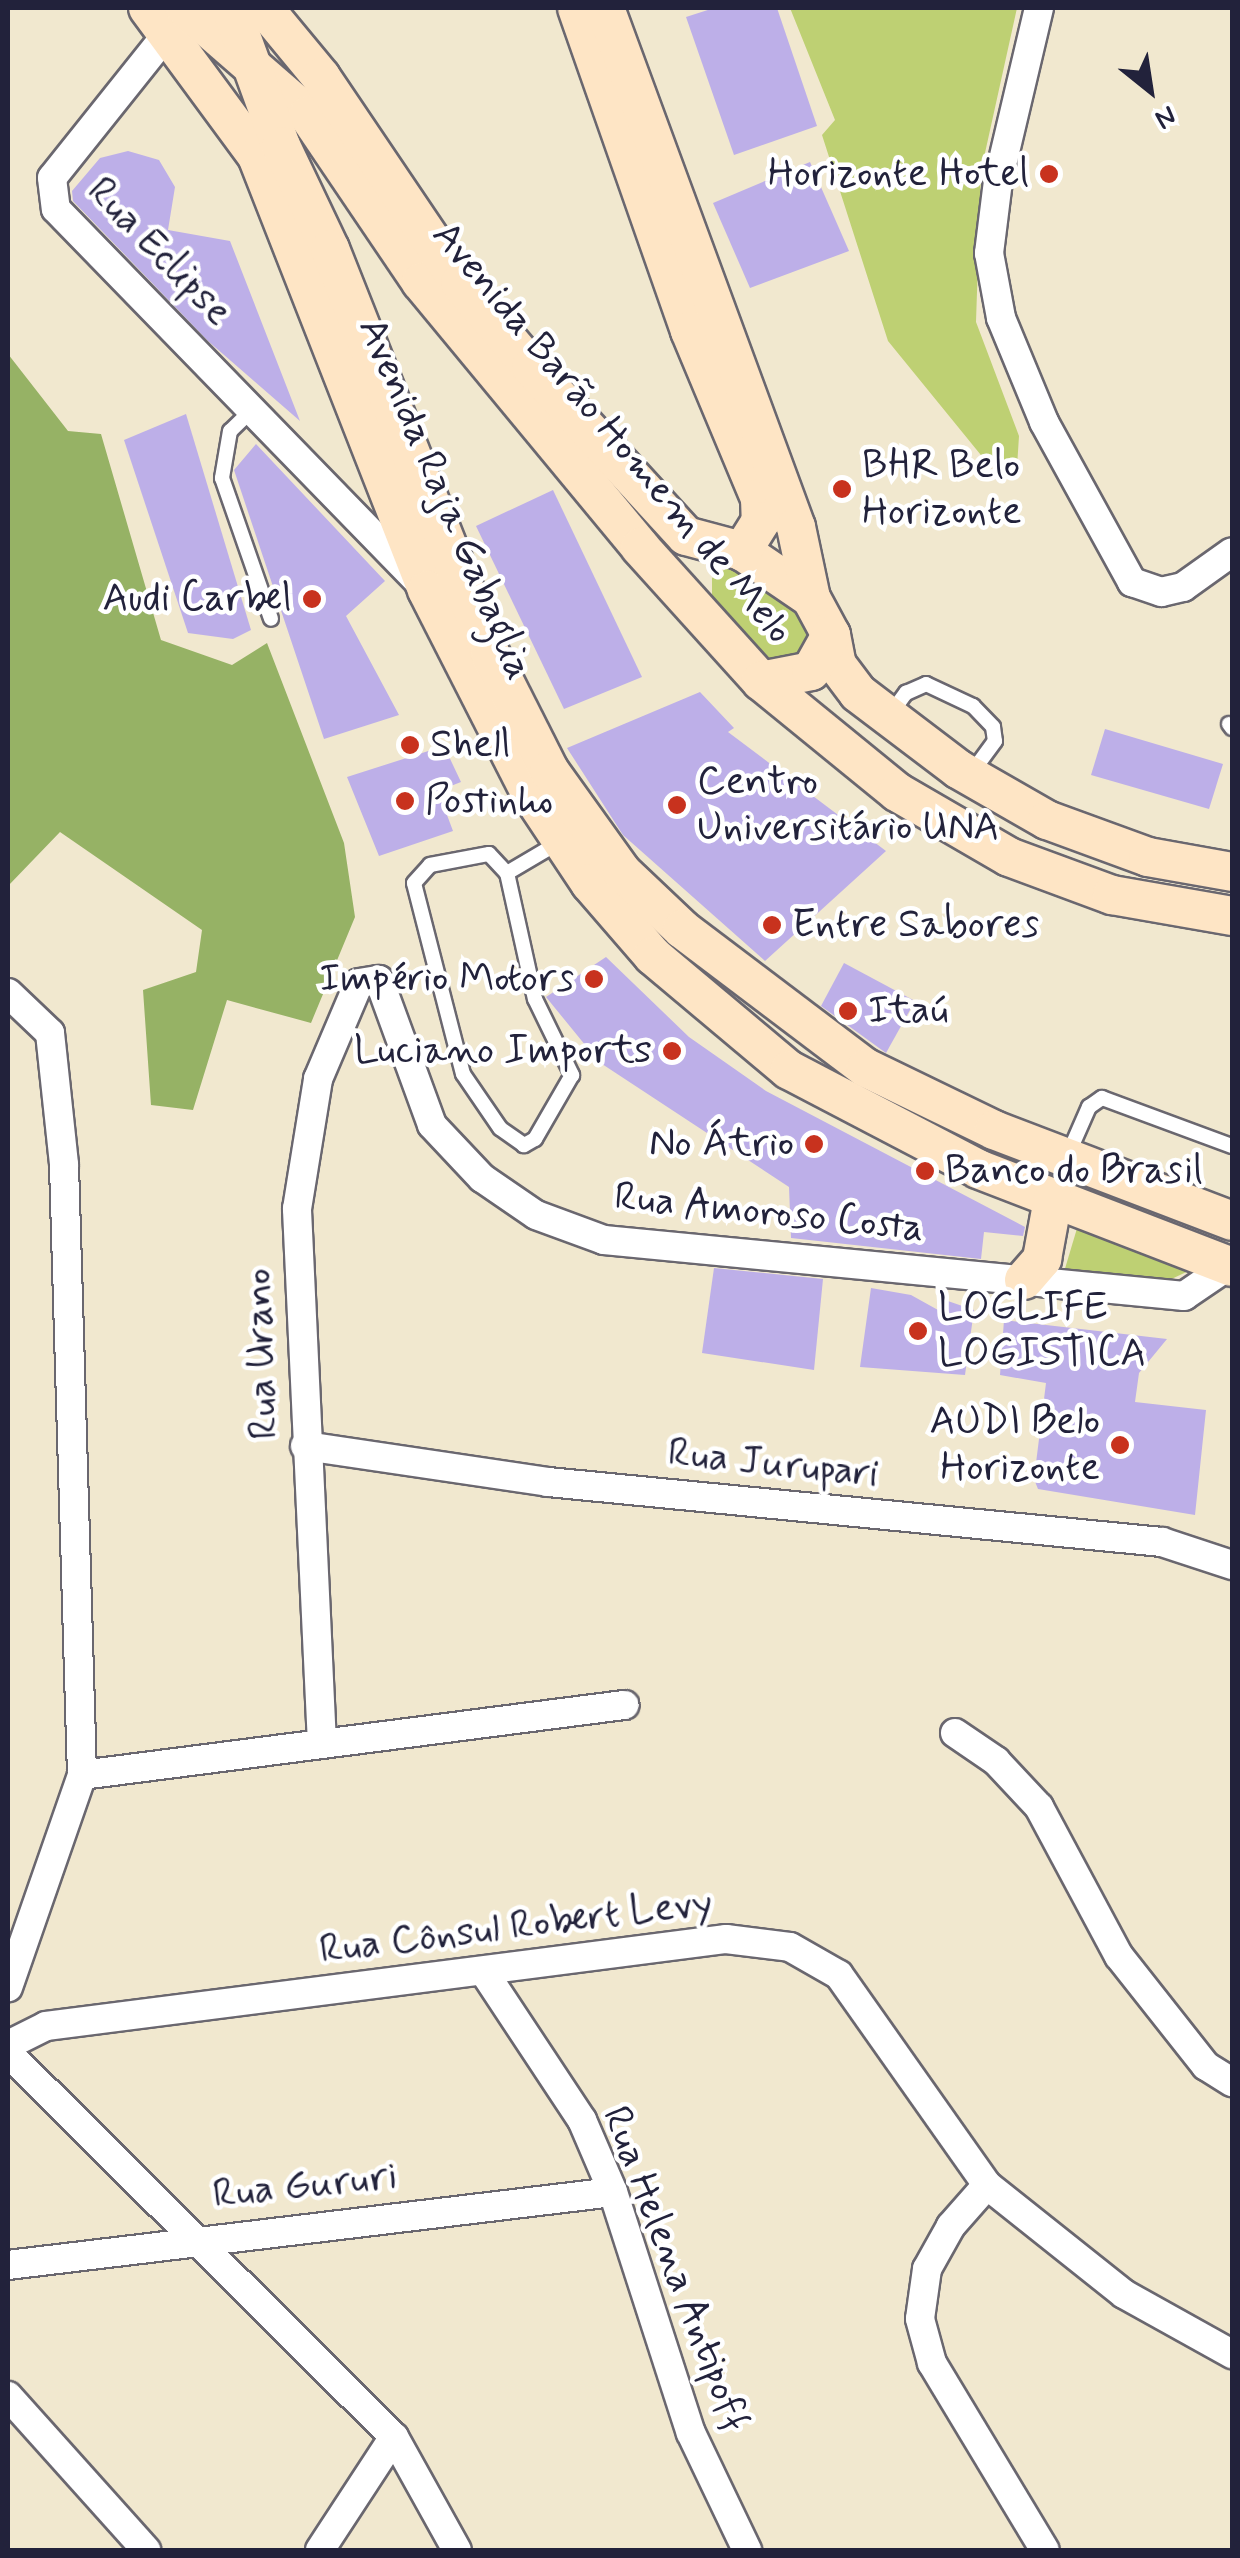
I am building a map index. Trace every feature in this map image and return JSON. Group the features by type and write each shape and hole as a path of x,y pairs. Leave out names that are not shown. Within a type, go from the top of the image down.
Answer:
{"main road":[{"name":"Avenida Raja Gabaglia","path":"231,8 490,653 549,770 622,872 682,930 866,1068 1067,1158 1232,1221"},
{"name":"Avenida Barão Homem de Melo","path":"264,8 321,77 460,283 531,368 686,536 742,552 811,598 831,636 837,665 887,718 969,776 1064,826 1148,857 1232,872"},
{"path":"577,8 705,330 796,528 811,598"},
{"path":"605,8 760,498 761,521 742,552 716,559 694,594 699,612"},
{"name":"Avenida Raja Gabaglia","path":"167,16 257,156 266,212 296,289 427,590 532,796 562,841 653,956 790,1070 928,1145 1230,1266"},
{"name":"Avenida Barão Homem de Melo","path":"167,16 248,57 308,116 421,282 762,682 898,792 1008,857 1112,895 1232,916"},
{"path":"762,682 811,671 831,636"},
{"path":"1024,1280 1042,1259 1053,1198"}],"street":[{"path":"1039,8 996,199 990,253 1000,318 1044,422 1132,582 1161,592 1183,587 1232,552"},
{"name":"Rua Eclipse","path":"167,16 52,178 50,195 63,221 255,407 427,590"},
{"path":"348,510 375,503 384,488"},
{"name":"Rua Amoroso Costa","path":"370,978 384,989 398,1046 432,1125 482,1178 536,1214 604,1240 1184,1296 1230,1266"},
{"name":"Rua Urano","path":"322,1744 305,1446 297,1208 318,1079 350,993 370,978"},
{"path":"8,994 50,1033 62,1146 82,1775 8,1986"},
{"name":"Rua Jurupari","path":"305,1446 548,1482 1162,1542 1232,1565"},
{"path":"82,1775 624,1705"},
{"path":"954,1733 996,1760 1039,1807 1119,1956 1206,2066 1232,2082"},
{"name":"Rua Cônsul Robert Levy","path":"8,2045 46,2026 726,1939 790,1947 839,1975 987,2185 1124,2294 1232,2354"},
{"name":"Rua Helena Antipoff","path":"484,1972 582,2120 613,2192 691,2434 748,2550"},
{"path":"8,2053 190,2239 394,2437 457,2550"},
{"path":"987,2185 951,2226 926,2269 920,2319 932,2363 1044,2550"},
{"name":"Rua Gururi","path":"8,2264 190,2239 613,2192"},
{"path":"8,2396 146,2550"},
{"path":"320,2550 394,2437"}],"lane":[{"path":"255,407 230,431 222,478 271,619"},
{"path":"887,718 906,694 926,684 972,706 992,727 995,741 969,776"},
{"path":"508,873 562,841"},
{"path":"478,853 489,854 508,873 534,999 572,1076 535,1140 524,1144 500,1128 463,1074 414,883 430,865 478,853"},
{"path":"1067,1158 1089,1107 1102,1098 1232,1146"}],"green space":[{"path":"790,8 1017,8 981,171 976,322 1019,436 1017,467 989,465 888,341 822,135 835,120"},
{"path":"8,354 68,431 101,434 161,640 232,665 267,643 344,843 355,917 311,1023 227,1000 193,1110 151,1105 143,990 196,972 202,930 60,832 8,886"},
{"path":"733,564 778,590 816,630 806,663 762,664 712,604 712,578"},
{"path":"1078,1225 1197,1267 1163,1283 1064,1272"}],"building":[{"path":"714,8 777,8 817,126 734,155 686,17"},
{"path":"128,151 159,160 175,187 168,230 230,241 300,421 208,341 73,201 72,191 100,158"},
{"path":"810,162 849,251 750,288 713,203"},
{"path":"186,414 251,630 233,639 188,633 124,440"},
{"path":"256,444 385,581 346,616 399,715 324,739 234,470"},
{"path":"553,490 642,677 564,709 476,526"},
{"path":"700,692 734,728 728,732 886,851 765,961 623,835 567,748"},
{"path":"1105,729 1223,764 1209,809 1091,775"},
{"path":"444,746 461,782 438,791 453,831 379,856 347,777"},
{"path":"606,957 689,1037 766,1091 1025,1227 1023,1236 984,1232 981,1259 791,1238 789,1187 599,1062 546,997"},
{"path":"844,963 915,1001 886,1053 821,1006"},
{"path":"714,1268 823,1279 814,1370 702,1353"},
{"name":"LOGLIFE LOGISTICA","path":"871,1288 911,1295 938,1310 942,1299 974,1310 965,1375 860,1367"},
{"name":"AUDI Belo Horizonte","path":"1004,1320 1167,1339 1139,1373 1135,1402 1206,1410 1195,1515 1038,1489 1034,1479 1046,1383 1000,1375"}],"place":[{"name":"Horizonte Hotel","path":"1049,174"},
{"name":"BHR Belo Horizonte","path":"842,489"},
{"name":"Audi Carbel","path":"312,599"},
{"name":"Shell","path":"410,745"},
{"name":"Postinho","path":"405,801"},
{"name":"Centro Universitário UNA","path":"677,805"},
{"name":"Entre Sabores","path":"772,925"},
{"name":"Império Motors","path":"594,979"},
{"name":"Itaú","path":"848,1011"},
{"name":"Luciano Imports","path":"672,1051"},
{"name":"No Átrio","path":"814,1144"},
{"name":"Banco do Brasil","path":"925,1171"},
{"name":"LOGLIFE LOGISTICA","path":"918,1331"},
{"name":"AUDI Belo Horizonte","path":"1120,1445"}]}
